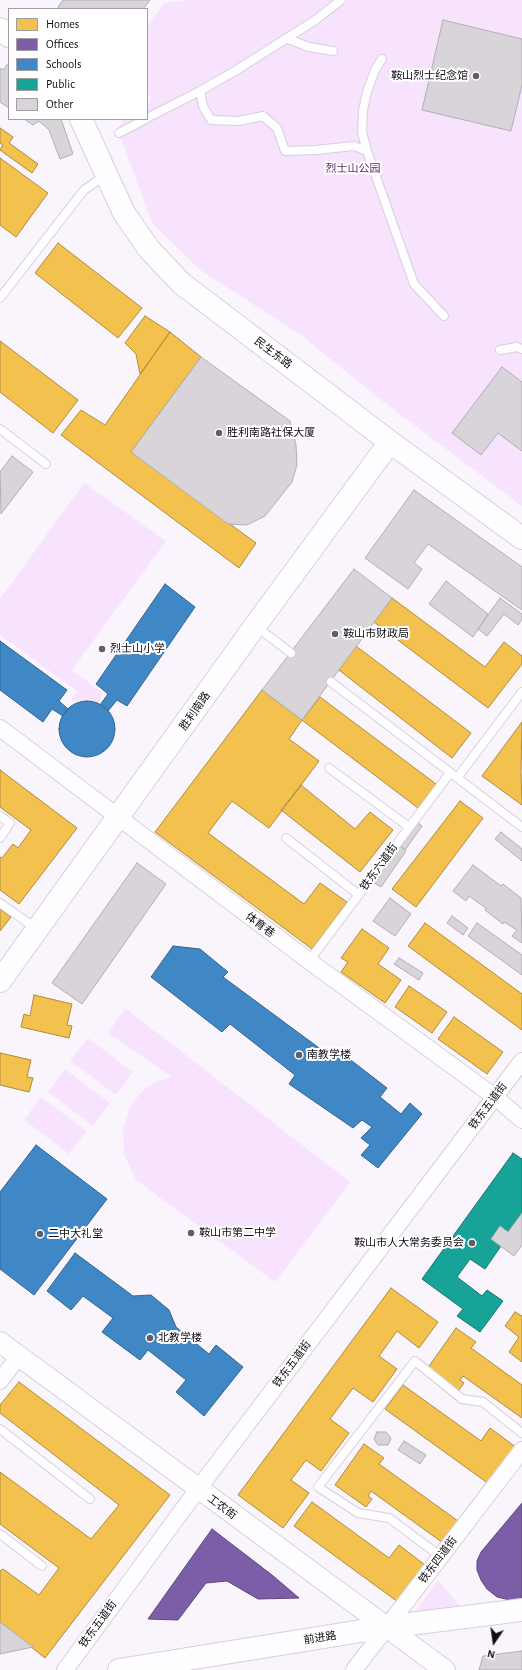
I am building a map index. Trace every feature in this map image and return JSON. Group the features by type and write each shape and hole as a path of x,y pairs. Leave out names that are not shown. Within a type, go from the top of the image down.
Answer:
{"main road":[{"path":"0,29 8,35"},
{"name":"民生东路","path":"82,120 124,213 149,249 181,283 390,442 522,538"},
{"name":"胜利南路","path":"4,971 37,930 255,626 390,442"},
{"name":"前进路","path":"118,1670 386,1627 522,1610"}],"street":[{"name":"体育巷","path":"0,728 309,961 495,1097 522,1120"},
{"name":"铁东五道街","path":"65,1670 198,1489 522,1061"},
{"name":"工农街","path":"0,1342 445,1670"},
{"path":"0,1381 18,1356"},
{"name":"铁东四道街","path":"354,1670 522,1450"}],"lane":[{"path":"148,118 200,91 288,39 341,0"},
{"path":"288,39 309,47 333,51"},
{"path":"382,59 374,70 366,92 362,110 362,132 367,151 414,284 444,316"},
{"path":"200,91 204,106 211,120 239,121 263,116 277,128 285,151 316,150 354,146 367,151"},
{"path":"119,133 144,120"},
{"path":"0,298 84,190 107,175"},
{"path":"500,350 517,347 522,349"},
{"path":"0,429 46,464"},
{"path":"255,626 291,653"},
{"path":"331,682 522,828"},
{"path":"457,778 522,692"},
{"path":"329,768 409,827"},
{"name":"铁东六道街","path":"309,961 450,773"},
{"path":"0,816 10,823 0,838"},
{"path":"286,838 359,895"},
{"path":"0,903 37,930"},
{"path":"440,1556 389,1518 358,1512 318,1487 415,1361 462,1399 483,1402 522,1433"},
{"path":"0,1429 90,1498"},
{"path":"0,1534 42,1566"}],"green space":[{"name":"烈士山公园","path":"189,0 522,0 522,506 381,400 302,336 199,269 152,223 119,133 122,120 148,120 148,102 151,100 148,93 148,25 164,3"},
{"path":"84,483 166,541 72,670 103,693 99,702 71,701 77,691 0,635 0,599"},
{"path":"125,1008 350,1182 275,1282 136,1180 124,1154 123,1130 130,1107 142,1091 155,1082 172,1077 108,1033"},
{"path":"88,1038 133,1072 116,1095 70,1061"},
{"path":"65,1069 110,1103 93,1126 48,1092"},
{"path":"41,1097 87,1131 69,1154 24,1120"},
{"path":"438,1580 461,1607 416,1611"}],"building: Homes":[{"path":"0,128 13,137 9,143 38,164 32,173 0,150 3,145 0,143"},
{"path":"0,158 48,193 16,237 0,225"},
{"path":"58,243 142,308 118,338 35,273"},
{"path":"145,316 170,332 140,374 136,354 125,343"},
{"path":"170,332 201,357 131,452 256,543 239,568 61,435 81,410 105,425"},
{"path":"0,341 78,400 53,433 0,392"},
{"path":"392,598 485,667 504,642 522,656 522,664 488,708 374,622"},
{"path":"356,646 471,733 452,758 339,670"},
{"path":"262,690 302,720 289,739 319,761 269,828 232,801 208,833 304,904 320,883 347,902 312,949 155,832"},
{"path":"320,697 436,784 418,808 302,720"},
{"path":"522,722 521,772 522,805 482,776"},
{"path":"0,770 77,828 19,904 0,890 0,857 2,858 13,844 18,848 31,830 0,807"},
{"path":"301,785 355,829 370,812 393,830 360,872 281,810"},
{"path":"460,801 483,818 416,907 392,889"},
{"path":"0,909 11,917 0,931"},
{"path":"425,923 522,994 522,1030 408,946"},
{"path":"362,929 389,948 378,964 401,980 385,1003 341,972 348,962 341,958"},
{"path":"409,986 447,1012 432,1033 395,1007"},
{"path":"34,995 72,1004 67,1025 72,1026 69,1038 21,1027 24,1014 30,1016"},
{"path":"454,1017 503,1052 487,1074 438,1039"},
{"path":"0,1053 31,1060 27,1077 33,1078 29,1092 0,1085"},
{"path":"391,1288 438,1322 419,1348 397,1331 379,1356 397,1369 373,1402 353,1388 330,1419 349,1433 321,1471 306,1460 291,1480 309,1493 283,1528 238,1495"},
{"path":"515,1312 522,1316 522,1362 509,1352 519,1337 505,1326"},
{"path":"456,1328 476,1342 471,1348 522,1385 522,1418 463,1376 460,1380 464,1383 458,1391 427,1369"},
{"path":"19,1382 170,1495 45,1658 0,1622 0,1571 3,1569 39,1595 59,1568 0,1524 0,1472 91,1539 119,1505 0,1413 0,1405"},
{"path":"403,1385 481,1441 490,1428 517,1448 489,1484 385,1409"},
{"path":"364,1444 384,1458 379,1464 458,1521 443,1543 371,1491 368,1496 372,1499 366,1507 335,1485"},
{"path":"312,1502 389,1558 399,1545 425,1565 398,1602 294,1526"}],"building: Offices":[{"path":"522,1503 522,1601 518,1602 497,1597 487,1589 477,1570 477,1561 481,1552"},
{"path":"212,1529 272,1575 299,1598 258,1599 227,1581 206,1583 178,1620 148,1619"}],"building: Schools":[{"path":"165,584 195,607 127,706 117,700 108,711 100,705 108,694 96,684"},
{"path":"0,641 67,690 59,701 68,709 63,716 52,709 43,722 0,690"},
{"path":"87,701 102,706 110,714 115,729 110,744 102,752 87,757 72,752 64,744 59,729 64,714 72,706"},
{"name":"南教学楼","path":"173,946 200,949 228,972 223,977 334,1059 339,1051 387,1088 380,1097 401,1114 410,1103 422,1114 378,1168 361,1155 370,1145 361,1138 372,1127 362,1120 353,1128 289,1084 295,1075 230,1024 222,1032 151,977"},
{"name":"二中大礼堂","path":"36,1145 107,1199 34,1295 0,1269 0,1192"},
{"name":"北教学楼","path":"75,1253 133,1296 151,1295 169,1310 176,1327 209,1354 216,1345 243,1367 204,1416 176,1392 186,1380 148,1350 140,1360 102,1332 113,1318 83,1296 71,1310 47,1291"}],"building: Public":[{"name":"鞍山市人大常务委员会","path":"513,1153 522,1159 522,1213 508,1232 500,1226 491,1239 501,1246 485,1269 470,1259 457,1277 482,1296 487,1290 503,1301 480,1332 457,1316 463,1309 422,1279"}],"building: Other":[{"path":"63,0 150,0 144,8 58,7"},
{"name":"鞍山烈士纪念馆","path":"443,20 522,39 522,85 511,131 422,110"},
{"path":"8,66 8,107 0,102 0,68 3,70"},
{"path":"26,120 61,120 73,154 60,159 49,130 39,121 33,125"},
{"name":"胜利南路社保大厦","path":"201,357 290,421 296,445 297,465 292,482 265,516 247,525 228,524 131,452"},
{"path":"502,367 522,382 522,451 498,433 481,455 452,433"},
{"path":"12,456 33,472 1,514 0,472"},
{"path":"414,490 522,567 522,610 428,544 414,563 422,569 408,589 365,558"},
{"name":"鞍山市财政局","path":"354,569 392,598 302,720 262,690"},
{"path":"446,581 488,614 473,637 429,604"},
{"path":"500,598 522,614 522,619 518,625 504,614 487,636 478,629"},
{"path":"417,822 422,826 405,850 400,846"},
{"path":"501,832 522,849 522,861 495,839"},
{"path":"399,845 406,851 381,887 373,882"},
{"path":"137,863 166,884 82,1004 52,983"},
{"path":"473,865 501,886 503,884 521,898 522,943 512,936 517,930 504,922 503,924 485,910 486,908 469,896 466,901 453,891"},
{"path":"390,898 411,914 395,936 373,921"},
{"path":"452,916 468,928 463,935 447,923"},
{"path":"477,923 522,955 522,975 468,936"},
{"path":"399,958 423,973 419,980 394,964"},
{"path":"522,1213 522,1245 514,1256 491,1239 500,1226 508,1232"},
{"path":"377,1432 386,1432 391,1438 388,1445 378,1445 374,1439"},
{"path":"404,1441 426,1455 420,1464 398,1450"},
{"path":"0,1622 33,1647 0,1654"},
{"path":"522,1651 522,1670 479,1670 483,1656"}],"place":[{"name":"鞍山烈士纪念馆","path":"476,76"},
{"name":"胜利南路社保大厦","path":"219,433"},
{"name":"鞍山市财政局","path":"335,634"},
{"name":"烈士山小学","path":"102,649"},
{"name":"南教学楼","path":"299,1055"},
{"name":"鞍山市第二中学","path":"191,1233"},
{"name":"二中大礼堂","path":"40,1234"},
{"name":"鞍山市人大常务委员会","path":"472,1243"},
{"name":"北教学楼","path":"150,1338"}]}
